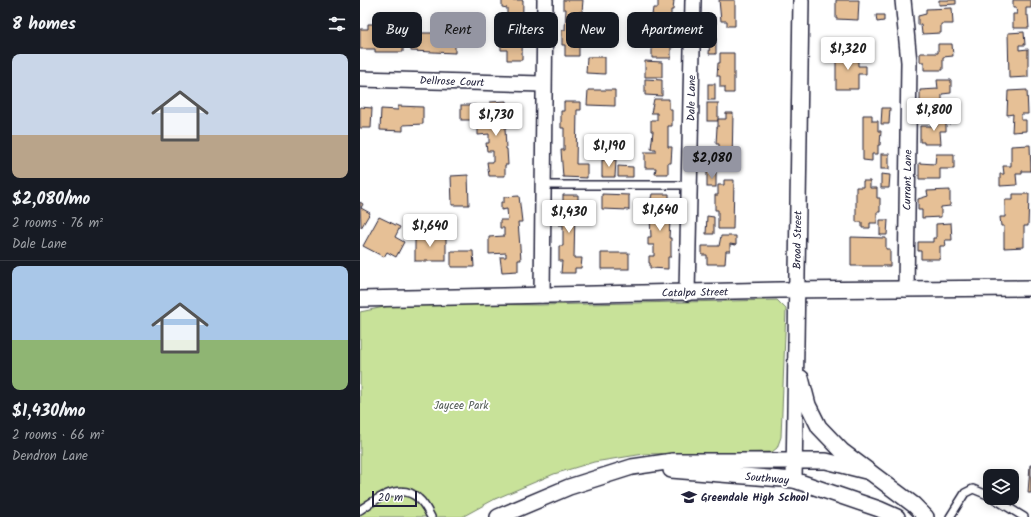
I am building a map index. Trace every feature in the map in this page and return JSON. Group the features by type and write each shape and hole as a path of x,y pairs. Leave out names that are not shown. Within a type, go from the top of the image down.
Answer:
{"street":[{"path":"542,295 545,0"},
{"name":"Dale Lane","path":"687,293 693,0"},
{"name":"Broad Street","path":"794,480 801,0"},
{"name":"Currant Lane","path":"903,0 909,62 906,289"},
{"name":"Dellrose Court","path":"360,79 544,84"},
{"name":"Catalpa Street","path":"360,299 797,290 1031,288"},
{"name":"Southway","path":"796,355 808,405 819,427 842,451 914,505 926,517"},
{"name":"Southway","path":"498,517 569,487 632,467 674,461 826,461 870,472"},
{"name":"Southway","path":"632,467 794,480 879,509 897,517"}],"lane":[{"path":"544,185 689,185"},
{"path":"950,517 965,493 973,489 983,493"},
{"path":"360,510 378,498 395,491 409,493 419,499 431,517"},
{"path":"1004,505 1024,517"}],"green space":[{"name":"Jaycee Park","path":"777,300 786,309 781,437 777,448 772,452 644,454 594,462 554,474 495,499 462,517 360,517 360,312 389,306 462,304 539,305"}],"building":[{"path":"502,0 523,0 523,12 507,12 507,8 502,7"},
{"path":"563,0 583,0 582,12 566,12 566,48 579,48 579,56 565,56 565,45 562,45 562,30 565,30 566,9 563,9"},
{"path":"658,0 674,0 673,10 671,10 671,12 652,12 653,8 658,8"},
{"path":"719,0 735,0 735,26 727,26 727,21 721,21"},
{"path":"836,0 859,0 858,20 836,19"},
{"path":"939,0 956,0 956,4 939,5"},
{"path":"1013,0 1031,0 1031,8 1026,8 1029,28 1013,28 1013,14 1017,14 1016,8 1013,8"},
{"path":"952,8 953,24 941,24 941,33 922,34 921,25 918,25 918,16 926,14 926,9"},
{"path":"876,15 884,15 884,21 877,22"},
{"path":"368,24 372,24 372,48 403,48 403,52 375,52 375,49 360,49 360,29 368,29"},
{"path":"1024,32 1025,45 1019,45 1019,50 1028,49 1028,77 1009,78 1008,33"},
{"path":"422,33 430,33 430,48 455,48 455,53 411,51 411,48 422,48"},
{"path":"938,44 952,44 953,56 943,57 943,70 924,70 924,62 920,62 920,53 938,53"},
{"path":"501,48 522,48 522,60 507,60 507,50 501,50"},
{"path":"652,48 671,48 671,58 652,58"},
{"path":"709,48 716,48 716,54 709,54"},
{"path":"720,53 734,53 734,93 725,93 725,87 720,87 720,76 717,76 718,63 720,63"},
{"path":"836,54 858,54 858,66 866,66 866,74 858,74 858,89 836,89"},
{"path":"587,57 605,57 605,74 586,73"},
{"path":"645,61 662,62 662,77 645,77"},
{"path":"645,79 662,80 662,96 645,95"},
{"path":"937,80 951,80 951,93 942,94 942,106 920,106 920,90 938,89"},
{"path":"708,84 715,84 715,100 708,100"},
{"path":"588,90 615,90 615,106 587,105"},
{"path":"1027,90 1028,114 1021,114 1021,120 1026,120 1026,131 1012,132 1013,114 1007,115 1008,91"},
{"path":"654,99 669,99 669,109 672,109 672,126 668,126 668,147 672,147 671,163 668,163 668,174 655,174 656,168 645,168 645,152 656,152 656,149 651,149 653,131 651,131 651,120 657,120 657,113 651,113"},
{"path":"506,101 508,127 505,128 508,165 505,165 505,176 489,176 487,162 493,162 493,151 487,151 486,143 489,143 489,134 478,135 478,120 494,119 494,114 488,114 490,102"},
{"path":"564,102 581,102 581,110 577,110 576,164 587,164 587,178 563,177 561,150 564,150 564,128 561,128 561,111 564,111"},
{"path":"707,103 718,103 718,121 707,121"},
{"path":"461,105 475,105 475,120 461,120"},
{"path":"398,106 423,107 423,124 403,125 403,131 380,130 381,109 398,110"},
{"path":"360,107 372,108 371,128 360,128"},
{"path":"882,108 890,108 889,124 881,124"},
{"path":"726,113 733,113 732,165 719,165 719,144 716,144 718,119 726,119"},
{"path":"863,115 872,115 872,121 878,121 878,131 881,131 878,154 872,154 872,161 863,160"},
{"path":"937,117 950,117 950,124 946,124 946,131 940,131 941,144 924,144 924,142 920,142 920,126 937,126"},
{"path":"1030,145 1031,171 1022,171 1022,174 1016,174 1017,185 1000,186 1000,174 1004,174 1003,166 1011,166 1011,146"},
{"path":"707,152 714,152 714,167 707,167"},
{"path":"881,154 889,154 889,169 881,169"},
{"path":"936,154 954,154 954,169 940,169 940,179 919,179 919,163 935,164"},
{"path":"602,160 616,160 615,177 602,177"},
{"path":"618,166 633,167 633,177 618,177"},
{"path":"707,172 716,172 716,187 707,187"},
{"path":"881,174 890,175 889,188 881,188"},
{"path":"468,175 469,205 452,205 451,176"},
{"path":"724,180 734,180 733,229 718,229 718,210 715,210 715,195 718,195 718,185 724,185"},
{"path":"863,181 870,181 870,188 877,188 877,198 880,198 880,212 877,212 877,223 870,223 870,228 862,228 862,222 856,222 856,187 863,187"},
{"path":"950,190 950,206 941,207 941,217 922,218 922,210 918,210 918,199 928,196 927,191"},
{"path":"602,194 629,195 629,210 602,209"},
{"path":"652,194 669,194 669,205 671,205 669,238 671,238 671,257 668,257 668,269 650,268 649,256 654,256 654,245 648,245 648,237 651,237 650,218 655,218 655,207 649,207"},
{"path":"1013,194 1029,194 1028,226 1024,226 1024,247 1004,248 1004,226 1001,226 1000,217 1005,217 1005,200 1013,200"},
{"path":"563,195 578,195 578,203 581,203 581,212 575,212 574,258 582,258 581,268 575,268 575,273 561,273 562,261 559,261 559,246 563,246 563,225 559,225 559,208 563,208"},
{"path":"519,196 522,222 518,222 521,260 518,260 518,271 502,272 500,257 506,257 506,253 489,254 489,237 504,236 504,228 500,228 500,220 508,220 507,209 501,210 501,202 504,202 504,197"},
{"path":"360,202 363,204 361,208 370,213 361,228"},
{"path":"707,216 714,217 714,234 706,234"},
{"path":"379,217 400,227 395,237 404,242 396,257 387,252 384,257 363,246"},
{"path":"880,220 888,220 887,235 880,235"},
{"path":"951,223 952,240 945,240 946,246 940,246 940,259 921,259 921,251 918,251 918,242 933,242 933,238 936,238 936,224"},
{"path":"415,236 446,236 446,261 415,261"},
{"path":"721,236 736,236 736,245 730,244 730,251 726,251 725,264 707,264 707,255 702,255 702,246 719,246"},
{"path":"851,237 886,238 886,249 890,249 890,266 851,266"},
{"path":"451,251 473,251 474,267 451,267"},
{"path":"601,253 629,253 629,269 601,269"},
{"path":"1030,465 1031,493 1028,493"}],"place":[{"name":"Greendale High School","path":"689,497"}]}
